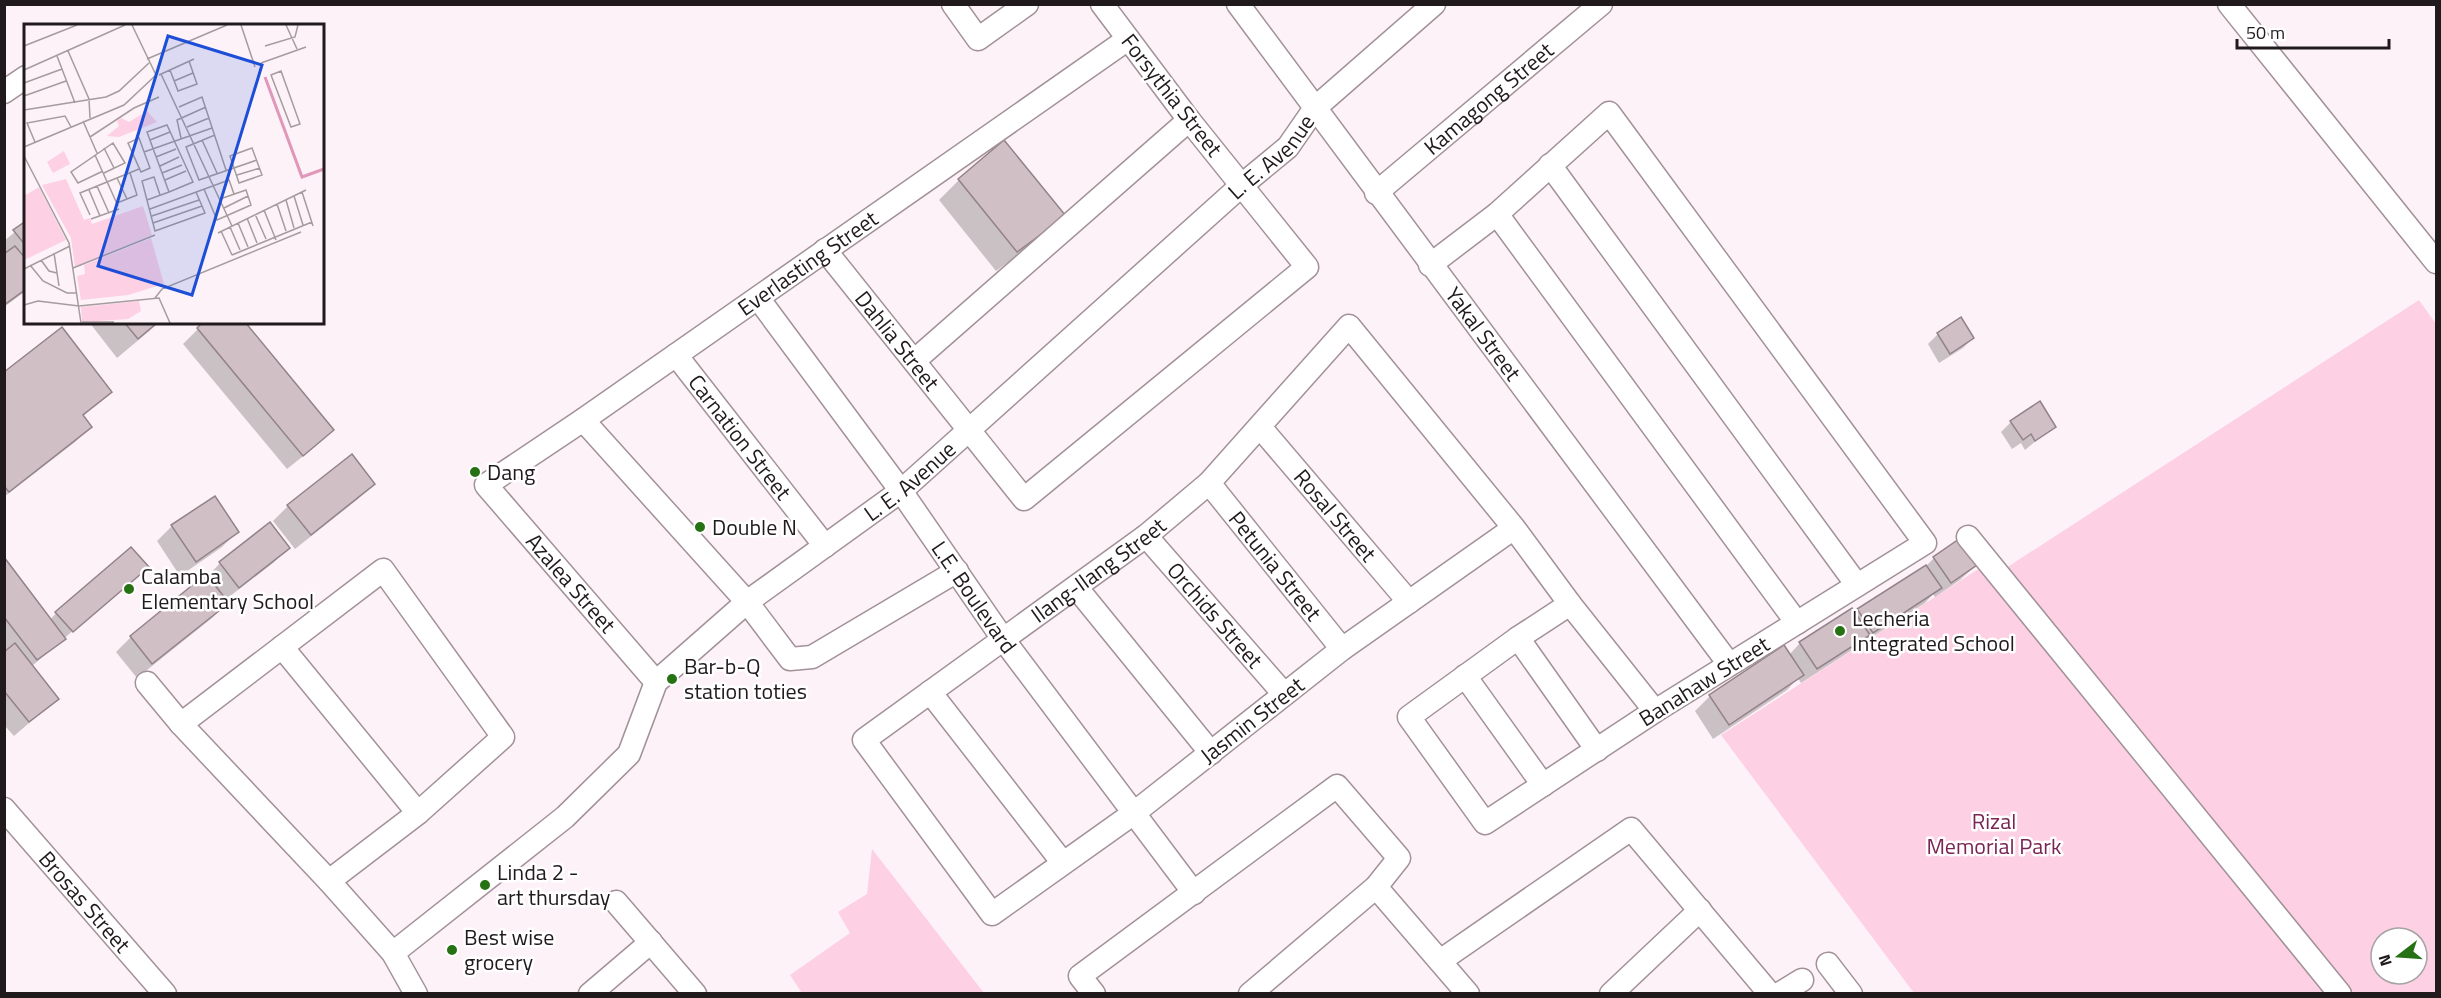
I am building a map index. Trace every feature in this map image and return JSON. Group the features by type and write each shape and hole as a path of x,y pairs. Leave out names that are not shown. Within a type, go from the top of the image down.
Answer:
{"street":[{"path":"953,4 978,39 1027,4"},
{"name":"Forsythia Street","path":"970,430 1024,499 1307,267 1189,120 1102,4"},
{"name":"Yakal Street","path":"1238,4 1376,193 1729,664"},
{"name":"Kamagong Street","path":"1376,193 1601,4"},
{"path":"2229,4 2436,262"},
{"name":"L. E. Avenue","path":"393,953 565,817 629,754 656,682 747,602 901,491 1242,185 1288,147 1315,108 1432,5"},
{"name":"Everlasting Street","path":"486,485 583,420 1128,39"},
{"path":"4,92 24,78"},
{"name":"Banahaw Street","path":"1465,676 1409,717 1485,823 1655,711 1925,543 1609,113 1550,165"},
{"path":"914,361 1189,120"},
{"path":"1431,265 1497,214 1550,165 1857,585"},
{"path":"1497,214 1797,623"},
{"name":"Dahlia Street","path":"825,250 970,430"},
{"name":"L.E. Boulevard","path":"758,297 901,491 1003,639 1194,893"},
{"name":"Ilang-Ilang Street","path":"992,914 864,740 1146,536 1209,483 1260,427 1274,407 1349,326 1514,528"},
{"name":"Carnation Street","path":"676,355 825,546"},
{"path":"583,420 747,602 790,659 812,657 957,571"},
{"name":"Rosal Street","path":"1260,427 1409,602"},
{"name":"Petunia Street","path":"1209,483 1342,650"},
{"name":"Azalea Street","path":"486,485 656,682"},
{"path":"1514,528 1570,604 1655,711"},
{"name":"Jasmin Street","path":"992,914 1134,813 1342,650 1514,528"},
{"name":"Orchids Street","path":"1146,536 1284,694"},
{"path":"1968,537 2340,993"},
{"path":"182,724 382,570 503,736 418,813 329,881"},
{"path":"1076,587 1211,753"},
{"path":"1543,785 1465,676 1570,604"},
{"path":"1518,638 1597,750"},
{"path":"282,647 418,813"},
{"path":"147,683 393,953 416,993"},
{"path":"930,692 1063,863"},
{"path":"1094,993 1080,976 1337,786 1399,858 1376,887 1250,993"},
{"name":"Brosas Street","path":"4,809 165,993"},
{"path":"1440,961 1631,829 1770,993"},
{"path":"1376,887 1468,993"},
{"path":"616,902 695,993"},
{"path":"1611,993 1700,910"},
{"path":"590,993 651,942"},
{"path":"1828,964 1851,993"},
{"path":"1779,993 1802,980"}],"green space":[{"path":"2419,300 2436,324 2436,993 2354,993 2006,568"},
{"name":"Rizal Memorial Park","path":"1983,566 2332,993 1914,993 1721,735"},
{"path":"872,849 984,993 802,993 790,975 850,933 838,912 867,894"}],"building":[{"path":"1004,140 1066,216 1017,252 958,179"},
{"path":"24,222 24,244 13,230"},
{"path":"15,246 24,257 24,290 4,305 4,254"},
{"path":"1961,317 1974,338 1950,354 1937,333"},
{"path":"126,324 156,324 138,339"},
{"path":"201,324 247,324 334,430 303,456 197,328"},
{"path":"62,327 112,392 83,415 92,427 9,492 4,486 4,372"},
{"path":"2040,401 2056,427 2035,441 2031,434 2023,440 2010,421"},
{"path":"352,454 375,484 311,535 287,505"},
{"path":"215,496 239,532 196,562 171,525"},
{"path":"270,522 290,548 239,588 219,562"},
{"path":"1959,539 1977,565 1951,583 1933,557"},
{"path":"131,547 149,567 73,632 55,612"},
{"path":"4,557 66,639 37,660 4,617"},
{"path":"1926,565 1942,588 1873,633 1857,609"},
{"path":"206,574 229,603 152,664 130,636"},
{"path":"1852,608 1870,635 1817,669 1799,642"},
{"path":"15,643 59,699 29,722 4,691 4,652"},
{"path":"1784,645 1804,675 1729,725 1709,695"}],"place":[{"name":"Dang","path":"475,472"},
{"name":"Double N","path":"700,527"},
{"name":"Calamba Elementary School","path":"129,589"},
{"name":"Lecheria Integrated School","path":"1840,631"},
{"name":"Bar-b-Q station toties","path":"672,679"},
{"name":"Linda 2 - art thursday","path":"485,885"},
{"name":"Best wise grocery","path":"452,950"}]}
